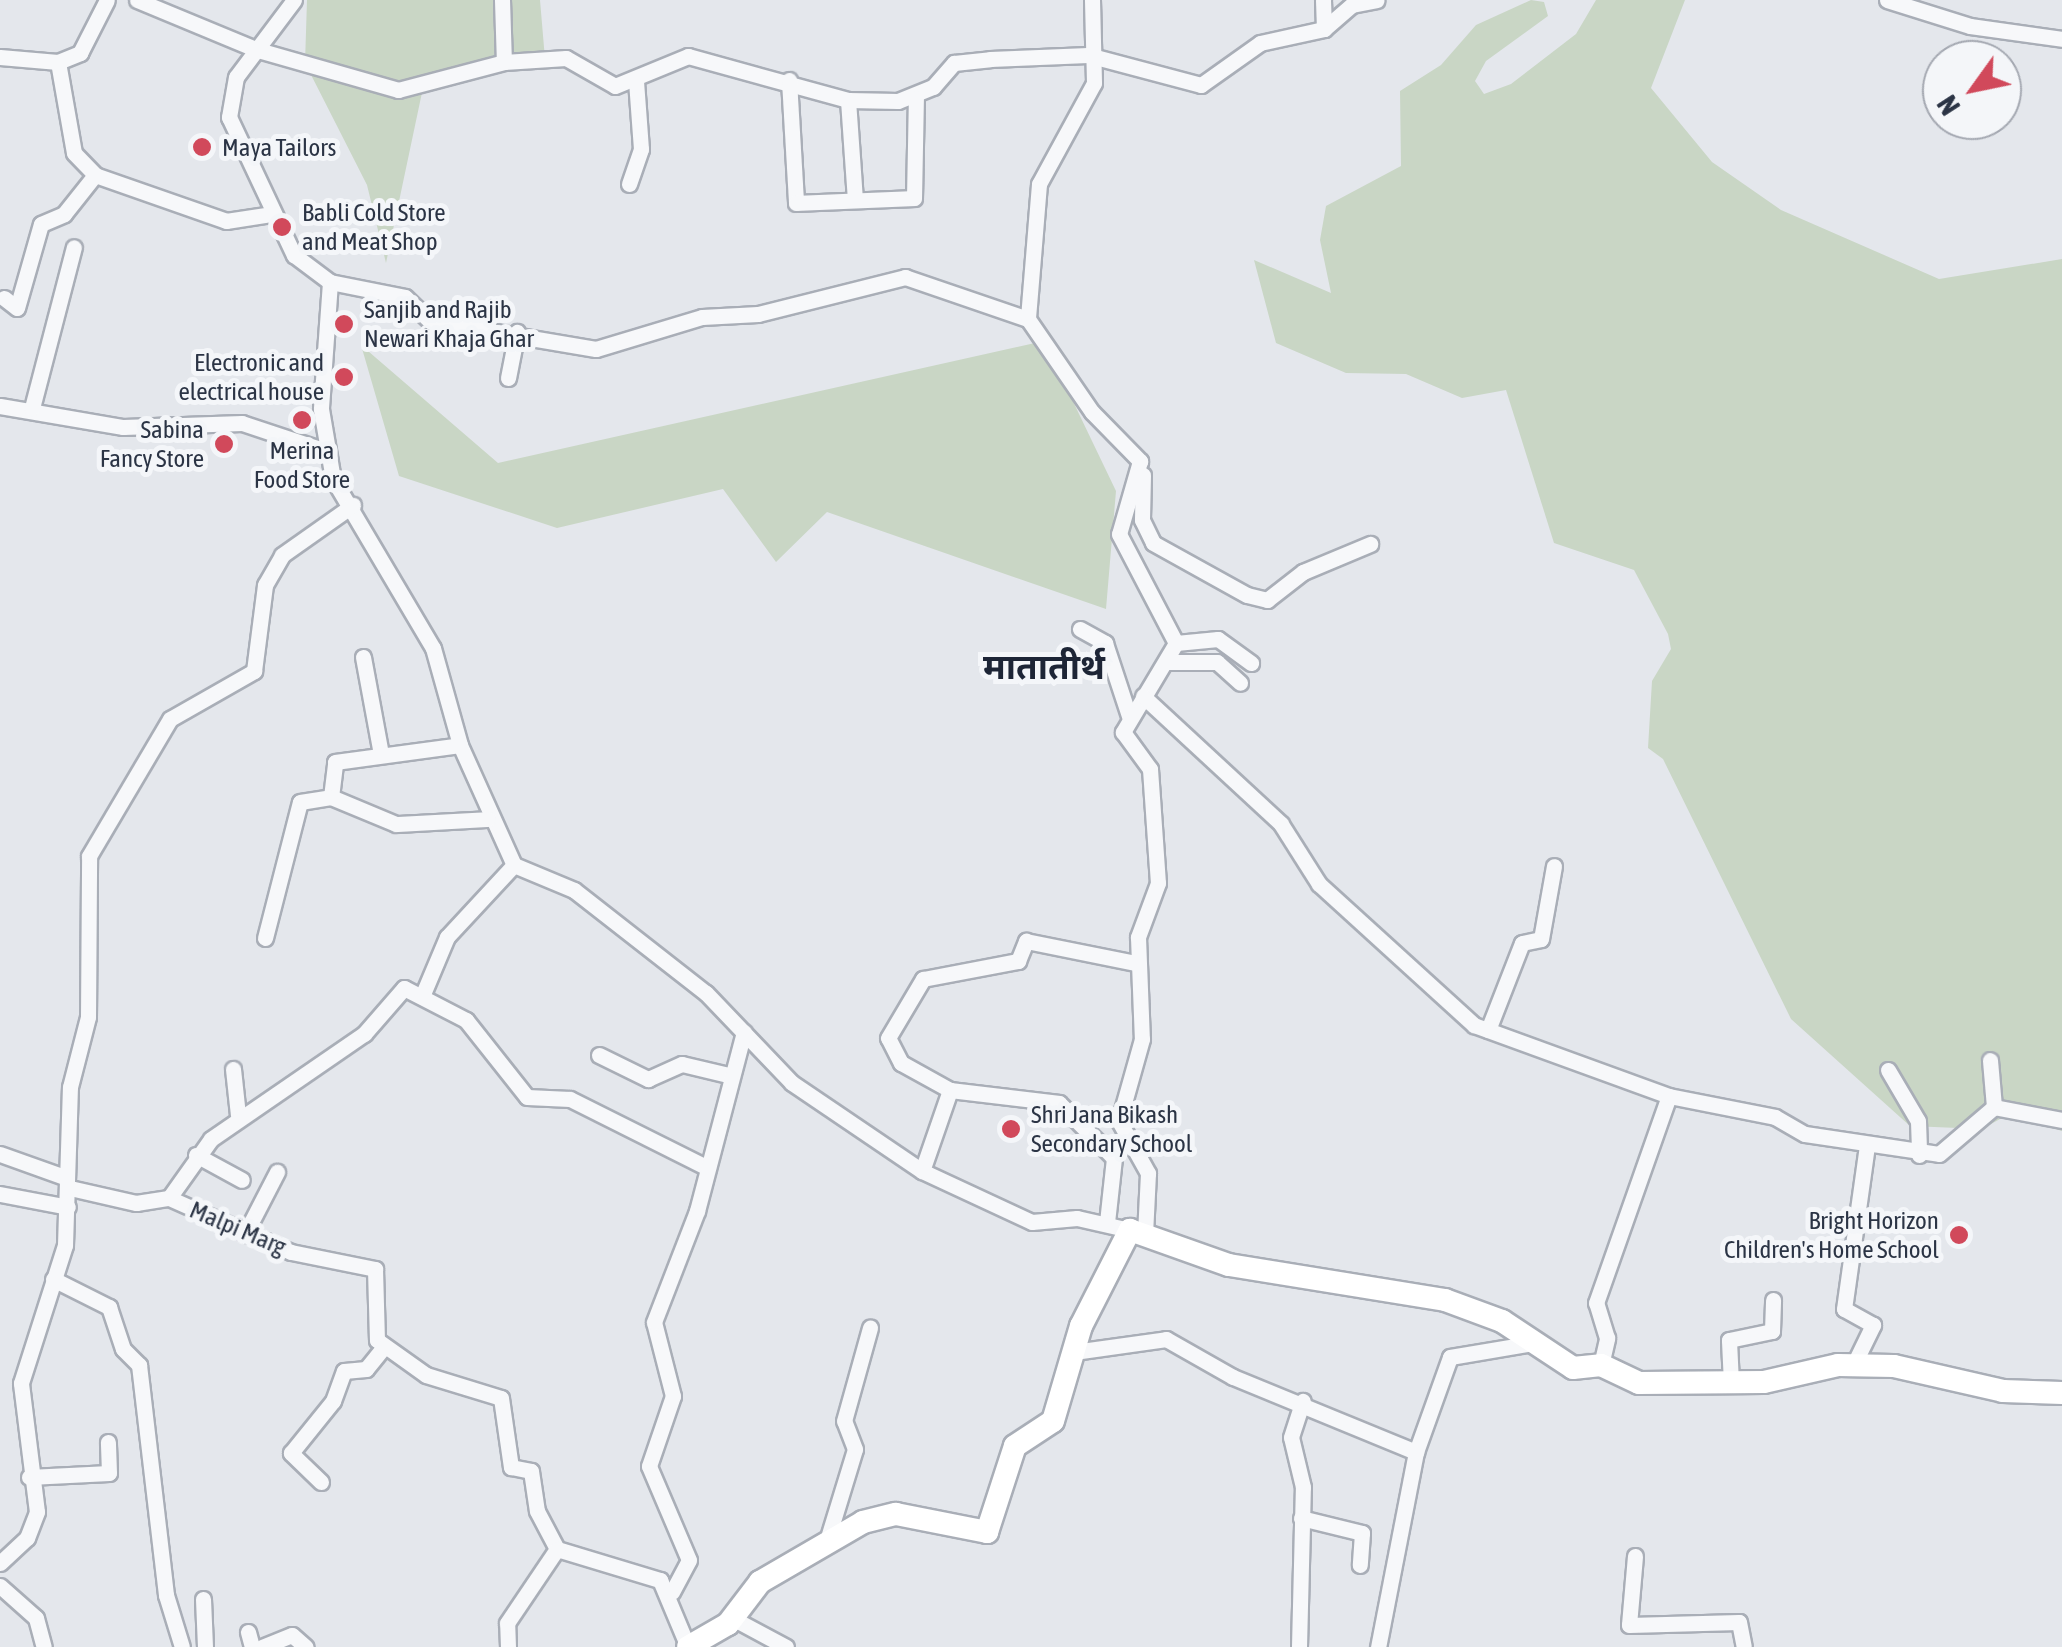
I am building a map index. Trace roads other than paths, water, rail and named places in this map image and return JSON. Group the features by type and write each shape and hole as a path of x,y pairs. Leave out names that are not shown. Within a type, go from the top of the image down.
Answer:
{"street":[{"path":"0,57 58,62 80,54 107,0"},
{"path":"137,0 258,50 398,90 504,62 566,58 615,86 636,81 688,56 789,80 848,100 916,98 954,63 1088,55 1201,84 1260,43 1324,30 1352,5 1377,0"},
{"path":"294,0 236,77 229,117 294,255 330,282 404,297 430,322 518,332 596,349 629,345 702,317 758,314 904,277 1028,318 1143,475 1142,520 1153,544 1247,595 1267,600 1303,572 1370,544"},
{"path":"502,0 504,62"},
{"path":"1028,318 1039,184 1094,84 1088,55 1092,0"},
{"path":"1322,0 1324,30"},
{"path":"1887,0 1970,26 2062,39"},
{"path":"58,62 74,153 95,175 226,221 272,214"},
{"path":"789,80 796,203 914,198 916,98"},
{"path":"629,184 641,148 636,81"},
{"path":"848,100 855,200"},
{"path":"4,298 17,308 41,224 64,214 95,175"},
{"path":"32,408 74,247"},
{"path":"330,282 326,451 434,648 460,745 488,819 514,864 574,890 744,1032 792,1083 922,1171 1032,1222 1106,1222 1229,1266 1445,1300 1502,1321 1525,1342 1573,1368 1601,1365 1639,1383 1731,1383 1854,1366 2062,1392"},
{"path":"508,378 518,332"},
{"path":"0,406 32,408 123,428 242,423 326,451"},
{"path":"556,1549 646,1570 672,1592 688,1647 734,1619 760,1582 883,1515 987,1532 1014,1446 1053,1421 1074,1352 1138,1232 1148,1173 1119,1121 1142,1039 1135,964 1158,884 1152,778 1123,732 1129,716 1169,662 1176,643 1119,534 1126,495 1143,475"},
{"path":"0,1564 35,1525 22,1382 68,1207 97,832 170,719 254,671 265,585 282,555 354,505"},
{"path":"1080,628 1105,643 1129,716"},
{"path":"1176,643 1218,639 1251,664"},
{"path":"363,657 381,754"},
{"path":"1169,662 1216,662 1240,683"},
{"path":"1143,696 1281,824 1319,884 1488,1030 1669,1096 1866,1146 1919,1155 1952,1149 1994,1106 1990,1060"},
{"path":"331,797 335,762 460,745"},
{"path":"266,938 300,802 331,797 396,824 488,819"},
{"path":"423,994 447,937 514,864"},
{"path":"1488,1030 1522,942 1541,939 1554,866"},
{"path":"1106,1222 1114,1158 1060,1104 950,1090 902,1063 888,1038 922,979 1018,961 1026,941 1135,964"},
{"path":"168,1198 196,1155 238,1115 364,1034 396,992 423,994 466,1020 528,1097 570,1099 708,1168"},
{"path":"672,1592 689,1560 649,1466 673,1396 654,1350 654,1322 708,1168 728,1075 744,1032"},
{"path":"599,1055 648,1079 682,1064 728,1075"},
{"path":"232,1069 238,1115"},
{"path":"1888,1070 1918,1121 1919,1155"},
{"path":"922,1171 950,1090"},
{"path":"1601,1365 1607,1338 1596,1303 1669,1096"},
{"path":"1994,1106 2062,1120"},
{"path":"1854,1366 1874,1325 1844,1308 1866,1146"},
{"name":"Malpi Marg","path":"0,1154 68,1183 136,1203 168,1198 246,1234 376,1268 374,1332 384,1347"},
{"path":"196,1155 242,1180"},
{"path":"246,1234 277,1172"},
{"path":"0,1194 68,1207"},
{"path":"52,1279 109,1307 123,1349 139,1365 166,1595 182,1647"},
{"path":"1731,1383 1729,1340 1772,1331 1773,1300"},
{"path":"826,1544 855,1449 844,1421 870,1328"},
{"path":"1074,1352 1166,1339 1233,1377 1303,1401 1416,1452"},
{"path":"1378,1647 1416,1452 1450,1357 1525,1342"},
{"path":"321,1482 291,1453 332,1402 344,1371 366,1369 384,1347 426,1375 501,1398 511,1467 531,1471 537,1511 556,1549"},
{"path":"1299,1647 1301,1518 1291,1436 1303,1401"},
{"path":"29,1477 109,1473 108,1442"},
{"path":"1301,1518 1362,1533 1360,1565"},
{"path":"508,1647 507,1622 556,1549"},
{"path":"1634,1556 1629,1625 1738,1622 1744,1647"},
{"path":"0,1586 36,1618 44,1647"},
{"path":"203,1598 205,1647"},
{"path":"734,1619 786,1647"},
{"path":"262,1647 292,1635 306,1647"}],"place":[{"name":"Maya Tailors","path":"202,147"},
{"name":"Babli Cold Store and Meat Shop","path":"282,227"},
{"name":"Sanjib and Rajib Newari Khaja Ghar","path":"344,324"},
{"name":"Electronic and electrical house","path":"344,377"},
{"name":"Merina Food Store","path":"302,420"},
{"name":"Sabina Fancy Store","path":"224,444"},
{"name":"Shri Jana Bikash Secondary School","path":"1011,1129"},
{"name":"Bright Horizon Children's Home School","path":"1959,1235"}],"district":[{"name":"मातातीर्थ","path":"1044,666"}]}
